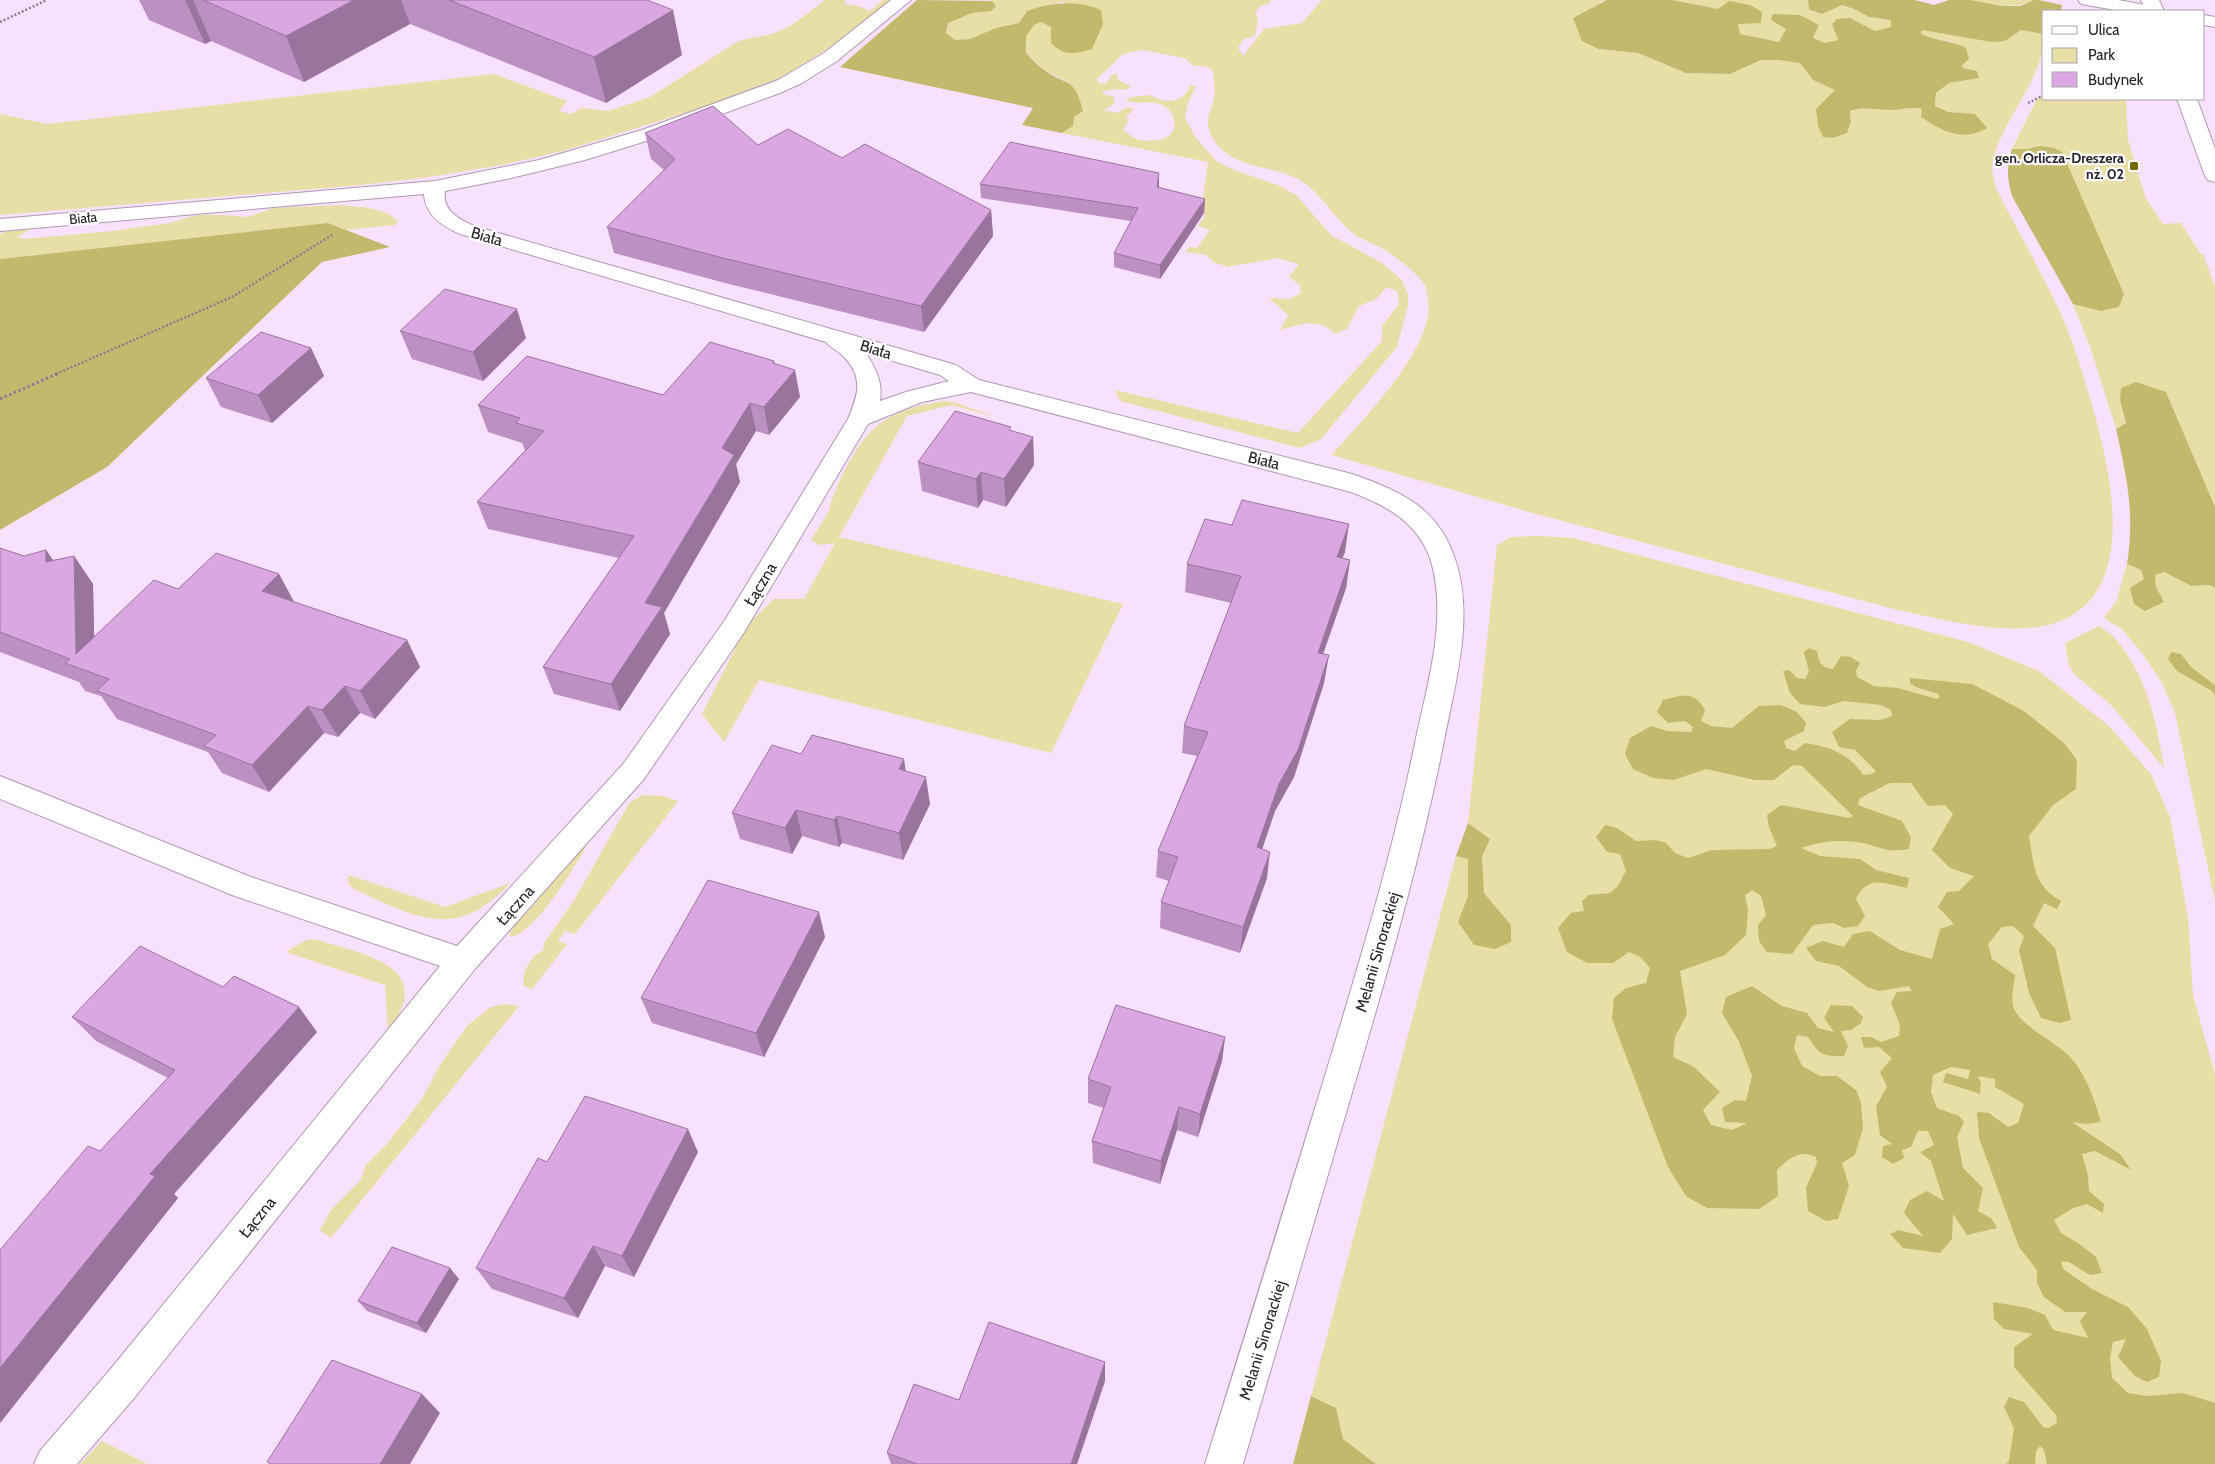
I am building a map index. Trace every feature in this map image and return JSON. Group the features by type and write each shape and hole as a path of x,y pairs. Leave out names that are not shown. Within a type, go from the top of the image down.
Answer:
{"street":[{"name":"Biała","path":"0,225 434,187 482,180 547,165 684,122 793,80 818,65 902,0"},
{"path":"2087,0 2144,10"},
{"path":"2187,100 2215,176"},
{"name":"Biała","path":"434,187 432,196 438,212 454,225 467,230 948,370 971,385 1343,480"},
{"name":"Łączna","path":"53,1464 122,1384 463,961 634,772 734,627 860,419 868,402 868,378 856,356 840,342 805,328"},
{"path":"860,419 926,392 971,385"},
{"name":"Melanii Sinorackiej","path":"1224,1464 1406,852 1419,797 1445,660 1449,594 1444,562 1430,531 1422,521 1390,497 1343,480"},
{"path":"0,787 242,886 463,961"}],"path":[{"path":"0,22 47,0"},
{"path":"2028,103 2042,96"},
{"path":"0,399 232,297 339,231"}],"green space":[{"path":"825,0 846,0 844,4 859,6 870,11 883,0 890,0 838,42 784,76 704,107 563,151 501,165 429,177 361,185 0,215 0,114 47,124 494,74 567,101 559,111 571,114 581,108 608,111 650,97 737,42 782,30 802,18"},
{"path":"991,0 1271,0 1270,3 1260,6 1255,13 1258,20 1255,36 1244,39 1238,48 1243,56 1264,29 1302,23 1322,0 1607,0 1601,2 1599,49 1638,53 1686,73 1730,74 1761,60 1800,63 1813,80 1835,90 1851,121 1850,111 1860,109 1890,110 1917,108 1922,109 1922,117 1975,114 1948,112 1935,106 1936,93 1949,83 1979,78 1977,71 1963,68 1954,42 1931,38 1921,34 1922,29 2005,41 2021,30 2042,34 2042,51 2037,68 1997,148 1992,171 1996,188 2066,326 2097,423 2109,477 2112,507 2112,536 2108,564 2098,589 2081,609 2055,623 2018,629 1953,622 1894,609 1540,515 1332,455 1378,403 1409,360 1421,338 1428,317 1428,298 1425,286 1420,278 1397,258 1354,234 1347,228 1314,190 1306,184 1287,174 1241,161 1222,149 1214,140 1208,126 1215,93 1213,70 1204,66 1194,66 1184,58 1143,50 1123,54 1097,79 1098,83 1105,84 1113,74 1117,74 1118,80 1131,86 1126,90 1103,91 1103,94 1113,96 1115,103 1104,110 1116,113 1128,107 1134,109 1125,118 1129,119 1123,130 1133,137 1147,141 1159,140 1170,135 1173,130 1174,120 1169,110 1164,106 1126,100 1131,97 1151,95 1168,101 1179,99 1188,91 1190,85 1196,86 1188,103 1185,118 1196,138 1216,161 1234,170 1278,185 1296,195 1331,235 1382,263 1401,279 1408,294 1408,305 1397,347 1321,439 1300,448 1120,401 1115,390 1298,433 1382,341 1382,326 1399,304 1397,291 1387,287 1376,299 1359,306 1347,329 1336,334 1322,325 1309,323 1280,330 1288,315 1269,298 1290,299 1301,293 1300,285 1289,277 1299,264 1277,258 1228,267 1213,262 1206,255 1185,252 1189,247 1197,248 1210,230 1198,226 1206,214 1201,212 1208,162 1062,133 1073,126 1068,82 1045,71 1026,53 1025,36 1034,25 1041,22 1051,27 1051,43 1065,1 1027,11 1019,23 996,28 970,39 955,40 946,33 948,23 972,13 991,11"},
{"path":"1672,0 1808,0 1809,11 1822,14 1842,5 1869,17 1891,20 1892,27 1875,31 1850,18 1832,24 1838,40 1825,43 1813,38 1819,25 1772,20 1786,29 1779,42 1739,34 1738,24 1718,10"},
{"path":"1971,0 2034,0 2010,6"},
{"path":"2042,97 2042,100 2126,100 2128,140 2146,199 2163,224 2181,223 2200,253 2203,254 2215,287 2215,507 2166,392 2120,400 2126,423 2116,429 2091,349 2073,304 2101,310 2119,307 2124,294 2040,146 2027,149 2012,149 2037,99"},
{"path":"340,205 379,210 398,221 395,225 347,230 328,223 0,259 0,234 13,228 33,228 17,237 24,239 112,231 170,223 197,215 247,217 274,208"},
{"path":"945,401 957,403 997,418 952,405 907,416 839,537 1123,604 1051,753 759,680 724,742 702,714 747,625 774,599 804,599 835,543 819,545 811,540 828,512 837,486 862,441 884,421 896,414 926,404"},
{"path":"1511,537 1573,538 1968,642 2039,671 2109,726 2151,774 2170,817 2188,918 2193,995 2215,1075 2215,1464 1376,1464 1343,1439 1336,1408 1311,1396 1456,856 1468,859 1468,896 1458,922 1474,945 1511,925 1484,893 1482,857 1490,839 1468,823 1497,545"},
{"path":"2127,564 2141,570 2144,579 2164,602 2156,587 2155,575 2164,572 2191,586 2210,585 2215,588 2215,901 2175,713 2162,683 2142,653 2122,629 2104,618 2116,602"},
{"path":"2099,626 2117,641 2136,670 2143,685 2154,718 2164,768 2111,705 2074,674 2069,665 2065,643"},
{"path":"643,795 663,796 678,801 575,934 565,931 558,941 567,944 532,989 524,986 524,976 528,966 535,956 543,951 544,943 573,902 630,802"},
{"path":"600,822 561,887 536,920 523,931 512,937 509,935 516,916"},
{"path":"349,875 445,907 511,883 481,908 465,916 433,919 401,910 354,889 348,883"},
{"path":"308,939 318,940 374,958 389,967 400,978 405,991 401,1009 388,1031 385,985 286,952"},
{"path":"504,1004 519,1006 331,1238 320,1230 331,1210 360,1181 366,1165 388,1143 422,1099 440,1065 468,1025 491,1007"},
{"path":"102,1441 147,1464 80,1464"}],"shaded area":[{"path":"917,0 992,1 996,6 991,11 972,13 948,23 946,33 955,40 970,39 996,28 1019,23 1027,11 1055,4 1083,5 1101,10 1103,24 1092,49 1075,53 1061,51 1051,43 1051,27 1041,22 1034,25 1026,36 1026,53 1041,68 1069,83 1076,92 1083,111 1074,117 1073,126 1062,133 1022,125 1033,108 840,67"},
{"path":"1607,0 1672,0 1718,9 1729,1 1750,5 1762,12 1761,23 1738,24 1740,34 1779,42 1786,29 1771,20 1773,14 1800,15 1819,25 1813,38 1825,43 1838,40 1832,24 1837,19 1850,18 1875,31 1891,27 1891,20 1869,17 1842,5 1822,14 1809,10 1808,0 1915,0 1934,5 1949,0 1971,0 2001,6 2020,6 2034,0 2039,0 2062,5 2061,10 2042,10 2042,34 2021,30 2005,41 1992,42 1922,30 1921,34 1955,43 1966,48 1969,59 1962,65 1963,68 1977,71 1979,78 1949,83 1936,93 1935,106 1948,112 1975,114 1987,128 1978,132 1961,135 1945,131 1921,117 1922,109 1910,108 1850,111 1851,121 1847,133 1833,138 1823,137 1818,126 1816,109 1835,90 1813,80 1800,63 1761,60 1730,74 1686,73 1638,53 1599,49 1582,41 1573,18"},
{"path":"2040,146 2054,148 2062,152 2124,294 2119,307 2101,311 2073,304 2012,196 2008,172 2012,149 2027,149"},
{"path":"328,223 390,247 322,262 107,467 0,530 0,259"},
{"path":"2136,382 2166,392 2215,507 2215,588 2210,585 2191,586 2164,572 2155,575 2156,587 2164,602 2145,611 2134,604 2130,588 2144,579 2141,570 2127,564 2130,529 2129,496 2116,429 2126,423 2120,400 2121,388"},
{"path":"1809,648 1817,651 1821,664 1833,669 1841,656 1851,657 1860,663 1856,671 1857,677 1874,686 1898,688 1937,699 1940,697 1938,694 1916,687 1910,683 1910,678 1972,684 2024,711 2064,743 2077,760 2076,789 2053,805 2029,836 2036,873 2045,888 2061,901 2057,909 2044,903 2033,926 2055,948 2071,1020 2059,1023 2041,1018 2029,993 2019,950 2024,936 2013,926 2002,927 1988,944 1992,959 2015,975 2012,999 2016,1013 2030,1027 2066,1053 2086,1081 2101,1122 2085,1124 2072,1122 2120,1154 2131,1170 2095,1151 2082,1154 2088,1176 2089,1191 2104,1204 2103,1213 2087,1204 2073,1208 2054,1220 2061,1233 2096,1257 2102,1273 2090,1275 2069,1262 2061,1261 2063,1269 2092,1289 2128,1307 2147,1329 2161,1361 2159,1377 2147,1382 2135,1376 2118,1357 2126,1339 2113,1342 2110,1358 2112,1378 2128,1393 2147,1396 2183,1393 2215,1403 2215,1464 2047,1464 2044,1450 2040,1446 2036,1451 2035,1464 2006,1464 2009,1461 2014,1428 2004,1407 2009,1397 2024,1402 2043,1427 2048,1428 2057,1423 2056,1415 2014,1367 2014,1347 2033,1334 2004,1329 1994,1319 1993,1302 2028,1308 2045,1315 2053,1330 2088,1338 2080,1321 2087,1312 2065,1312 2044,1297 2037,1283 2037,1270 2019,1247 1979,1138 1977,1112 1989,1113 2008,1127 2018,1123 2024,1104 1995,1087 1995,1079 1978,1076 1981,1083 1980,1094 1943,1082 1946,1073 1968,1079 1970,1070 1951,1067 1933,1075 1931,1092 1937,1108 1959,1116 1964,1122 1957,1137 1963,1168 1983,1188 1978,1211 1992,1219 1997,1228 1967,1235 1953,1214 1952,1239 1940,1253 1903,1248 1890,1234 1898,1230 1923,1236 1904,1213 1910,1200 1927,1191 1944,1201 1931,1161 1920,1152 1934,1145 1928,1131 1918,1131 1911,1147 1902,1150 1904,1158 1893,1164 1882,1157 1883,1146 1892,1144 1880,1135 1876,1106 1887,1087 1880,1072 1892,1058 1879,1047 1864,1048 1861,1037 1871,1037 1881,1042 1899,1036 1900,1025 1891,1003 1897,992 1912,991 1909,986 1879,991 1867,987 1839,966 1816,961 1806,948 1823,941 1844,947 1853,934 1870,931 1900,950 1932,959 1940,929 1954,924 1938,907 1947,892 1959,891 1974,876 1950,868 1932,850 1953,814 1945,805 1928,806 1911,783 1890,783 1860,798 1858,805 1902,821 1911,837 1909,849 1890,850 1863,843 1840,841 1801,848 1820,856 1860,859 1876,870 1909,878 1907,888 1884,883 1872,883 1866,886 1856,899 1865,916 1858,926 1844,928 1833,923 1813,925 1792,954 1767,952 1759,941 1758,925 1766,915 1761,896 1752,890 1745,895 1748,910 1746,935 1725,955 1680,971 1687,1014 1675,1037 1673,1057 1694,1067 1720,1092 1703,1110 1711,1125 1732,1130 1747,1123 1725,1122 1722,1108 1735,1100 1746,1101 1752,1076 1739,1042 1722,1013 1726,997 1752,986 1782,1006 1807,1013 1818,1028 1834,1032 1824,1018 1831,1005 1852,1006 1863,1017 1861,1023 1851,1030 1841,1031 1848,1046 1844,1056 1826,1055 1815,1047 1808,1037 1797,1035 1794,1048 1802,1066 1820,1076 1837,1076 1856,1090 1861,1103 1863,1128 1855,1155 1842,1163 1849,1186 1838,1219 1826,1221 1808,1211 1806,1188 1817,1163 1816,1157 1810,1155 1800,1154 1795,1156 1777,1170 1778,1196 1759,1209 1707,1208 1686,1196 1668,1167 1612,1019 1614,998 1626,988 1646,983 1650,968 1640,957 1629,952 1613,963 1587,963 1567,952 1558,928 1571,913 1584,911 1582,901 1589,895 1610,893 1618,886 1626,871 1620,854 1607,852 1596,837 1605,825 1617,828 1636,841 1656,840 1666,843 1675,853 1688,858 1712,850 1769,849 1777,846 1769,827 1767,815 1781,805 1849,818 1853,816 1802,766 1793,765 1774,780 1755,780 1706,769 1673,780 1653,778 1633,769 1625,754 1630,738 1651,726 1667,731 1691,732 1693,727 1685,721 1668,723 1657,712 1663,700 1687,696 1696,699 1701,704 1705,710 1701,721 1711,726 1732,728 1759,706 1781,705 1797,712 1806,723 1804,731 1784,741 1786,748 1795,751 1805,743 1831,749 1852,761 1863,775 1872,774 1876,771 1855,750 1839,747 1832,732 1850,719 1880,720 1892,716 1891,710 1881,705 1844,701 1825,707 1800,704 1790,693 1783,671 1789,670 1797,678 1805,679 1809,672 1804,652"},
{"path":"2171,652 2181,654 2191,667 2215,685 2215,696 2212,691 2177,671 2168,659"},
{"path":"1468,823 1490,839 1482,857 1484,893 1511,925 1511,942 1495,949 1474,945 1458,922 1468,896 1468,859 1456,856"},
{"path":"1311,1396 1336,1408 1343,1439 1376,1464 1293,1464"}],"building":[{"path":"203,0 354,0 286,36"},
{"path":"449,0 647,0 673,10 594,57"},
{"path":"713,106 758,145 788,129 842,158 865,144 991,210 921,306 719,257 607,227 675,159 645,133"},
{"path":"1010,142 1159,173 1157,187 1205,199 1160,265 1114,253 1138,208 980,184"},
{"path":"445,289 517,309 473,352 400,331"},
{"path":"261,332 311,348 258,395 206,378"},
{"path":"710,342 774,361 773,363 795,370 764,407 750,403 722,448 734,455 645,603 662,607 611,684 543,667 634,536 477,502 544,431 516,423 520,418 478,405 527,356 663,395"},
{"path":"955,411 1011,427 1009,430 1033,437 1004,479 981,472 976,479 918,462"},
{"path":"1242,500 1349,524 1337,557 1350,560 1318,653 1329,655 1298,750 1279,784 1257,847 1270,852 1243,927 1161,902 1178,857 1158,851 1208,732 1184,726 1241,576 1187,564 1205,519 1232,525"},
{"path":"0,548 24,556 46,550 46,562 74,556 76,654 154,580 178,589 216,553 279,574 262,591 407,640 360,691 345,686 322,710 308,706 252,765 204,746 216,735 97,691 109,679 65,663 70,659 0,632"},
{"path":"812,735 904,759 899,769 926,777 899,833 837,816 834,820 796,810 785,828 732,813 772,745 801,754"},
{"path":"708,880 819,912 756,1033 641,998"},
{"path":"140,946 223,987 234,976 299,1007 150,1174 155,1176 0,1368 0,1250 88,1146 100,1151 175,1070 72,1017"},
{"path":"1116,1005 1225,1037 1200,1114 1179,1107 1161,1161 1092,1141 1111,1087 1088,1079"},
{"path":"585,1096 688,1129 622,1256 593,1246 564,1298 476,1268 538,1158 547,1162"},
{"path":"392,1247 450,1268 417,1323 358,1301"},
{"path":"989,1322 1105,1362 1071,1464 917,1464 887,1453 914,1384 959,1400"},
{"path":"332,1360 422,1394 380,1464 271,1464 267,1462"}],"place":[{"name":"gen. Orlicza-Dreszera nż. 02","path":"2134,166"}]}
